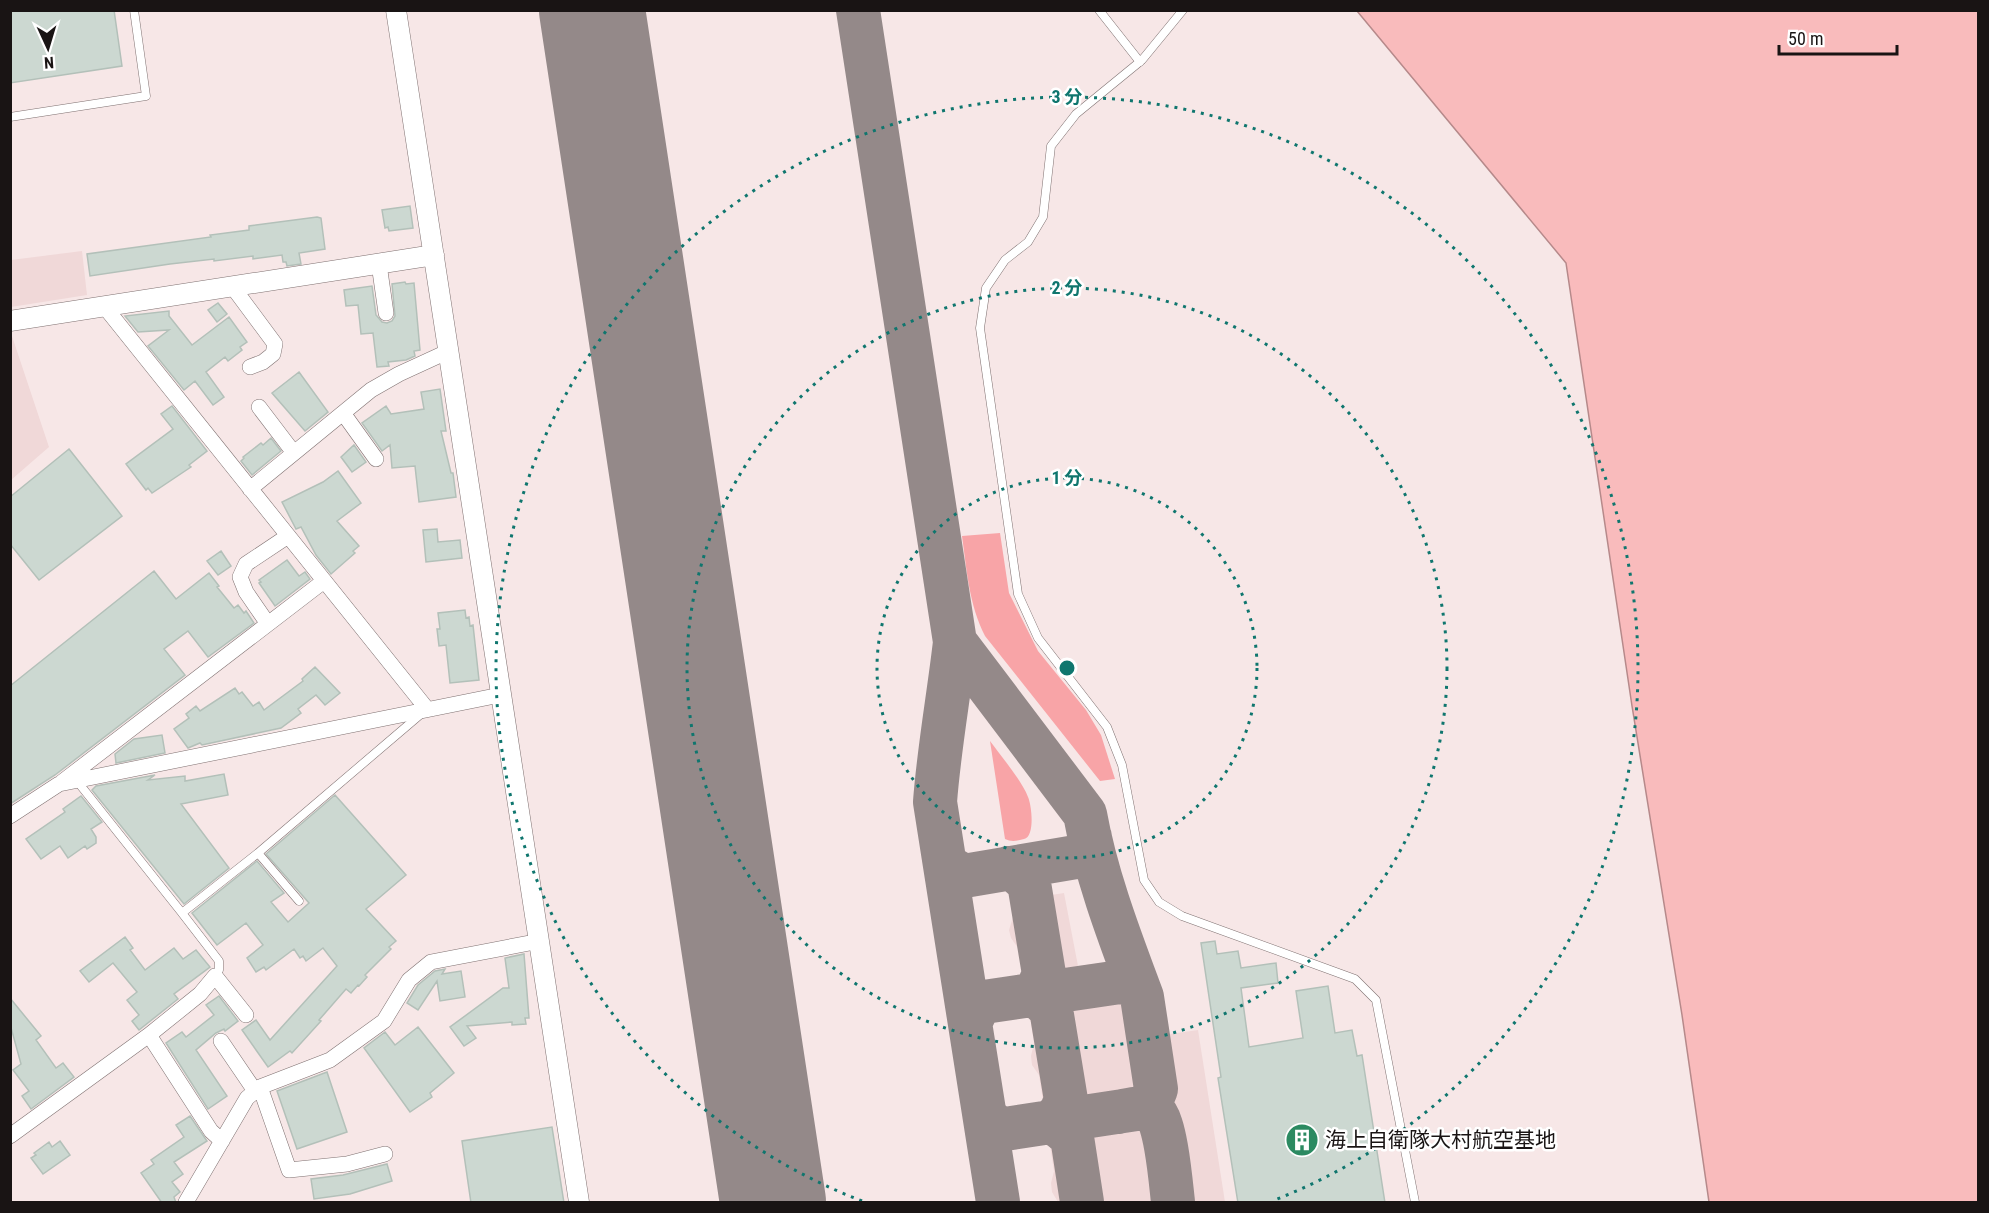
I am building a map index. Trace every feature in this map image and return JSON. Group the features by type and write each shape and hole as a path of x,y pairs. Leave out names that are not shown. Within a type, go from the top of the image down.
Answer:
{"street":[{"path":"396,10 579,1203"},
{"path":"10,321 434,255"},
{"path":"379,264 386,313"},
{"path":"232,286 275,344 273,354 264,362 250,367"},
{"path":"104,306 427,709"},
{"path":"250,489 371,390 449,351"},
{"path":"259,407 294,453"},
{"path":"343,413 376,459"},
{"path":"268,624 246,592 240,577 246,564 288,536"},
{"path":"10,816 59,784 324,581"},
{"path":"59,784 500,696"},
{"path":"186,1203 247,1098 258,1089 330,1060 384,1021 409,980 431,962 540,941"},
{"path":"10,1136 149,1035 200,994 215,975 246,1015"},
{"path":"149,1035 211,1131 222,1141"},
{"path":"221,1041 258,1089 290,1170 347,1164 385,1154"}],"lane":[{"path":"10,117 146,96 134,10"},
{"path":"1099,10 1140,62"},
{"path":"1183,10 1140,62 1076,114 1051,146 1043,217 1028,242 1005,260 986,288 980,328 1018,594 1038,638 1107,727 1122,765 1144,880 1159,902 1182,916 1355,979 1376,1000 1415,1203"},
{"path":"182,913 258,853 427,709"},
{"path":"77,781 219,961 219,970 215,975"},
{"path":"258,853 299,901"}],"shaded area":[{"path":"1357,11 1978,11 1978,1202 1709,1202 1566,263"},
{"path":"82,251 87,295 11,307 11,260"},
{"path":"10,330 49,447 11,480 10,480"},
{"path":"1000,533 1009,593 1038,651 1086,710 1101,735 1115,779 1100,781 985,636 972,600 962,536"},
{"path":"990,741 1016,776 1028,797 1031,807 1031,827 1030,833 1024,839 1010,841 1005,839"},
{"path":"1064,893 1078,966 1148,957 1158,1020 1170,1034 1198,1030 1225,1202 1058,1202 1052,1192 1051,1183 1054,1171 1039,1075 1032,1065 1031,1056 1034,1043 1020,951 1011,938 1009,930 1014,914 1012,901"}],"building":[{"path":"10,10 114,10 122,66 10,83"},
{"path":"410,206 413,228 389,231 388,227 385,228 382,210"},
{"path":"321,218 325,249 299,253 301,264 287,266 286,262 283,262 282,255 253,259 253,256 170,264 90,276 87,254 211,237 210,235 249,230 249,226"},
{"path":"405,282 406,284 414,283 420,350 414,351 415,356 406,360 388,362 389,366 377,367 373,333 361,334 358,305 346,306 344,290 372,286 376,315 382,322 387,323 395,316 392,284"},
{"path":"218,303 227,314 217,322 208,310"},
{"path":"169,311 169,316 192,345 229,317 247,342 240,347 242,350 228,361 225,357 206,372 224,397 213,405 195,381 184,390 148,346 169,330 138,332 125,316"},
{"path":"299,372 328,412 305,431 272,393"},
{"path":"440,389 446,431 441,431 451,473 453,473 456,497 419,502 415,466 392,468 390,445 382,451 362,423 386,406 391,414 424,409 421,392"},
{"path":"172,406 207,451 189,465 191,467 152,493 148,488 146,490 126,464 173,429 161,414"},
{"path":"271,438 281,451 252,475 241,461 243,457"},
{"path":"354,445 366,462 352,472 341,457"},
{"path":"69,449 122,516 39,580 10,544 10,497"},
{"path":"338,471 361,503 337,521 359,546 353,551 355,553 331,574 316,555 301,527 296,529 282,502 323,482"},
{"path":"437,529 438,542 460,540 462,558 426,562 423,530"},
{"path":"221,551 231,566 218,575 207,561"},
{"path":"287,560 299,576 305,572 310,579 275,606 259,580"},
{"path":"154,571 176,599 209,573 234,608 238,605 244,613 246,611 254,623 208,657 188,631 164,649 185,675 55,775 10,804 10,686"},
{"path":"465,610 470,626 473,625 479,680 450,683 446,645 439,646 438,613"},
{"path":"315,667 340,693 325,705 316,695 298,709 301,713 281,728 202,745 200,743 188,748 174,729 189,718 186,714 196,706 200,711 235,688 239,694 242,692 253,706 259,702 264,710 303,681 302,679"},
{"path":"162,735 165,753 116,763 115,754 134,739"},
{"path":"224,774 228,795 181,804 229,868 184,904 92,790 96,786 155,775 148,780 185,776 185,781"},
{"path":"335,795 406,875 366,909 396,941 365,975 367,977 359,986 351,993 346,989 292,1053 290,1051 268,1067 242,1030 256,1020 270,1040 337,966 323,948 306,961 303,956 300,958 294,949 266,970 264,967 256,972 247,958 263,945 246,923 217,945 192,913 257,861 284,893 271,902 288,922 309,903 266,854"},
{"path":"81,796 102,822 91,829 96,837 96,843 87,849 85,846 68,858 60,846 41,859 26,839 65,812 63,809"},
{"path":"125,937 133,948 130,950 145,970 174,948 183,959 196,950 210,967 174,994 178,999 139,1030 132,1021 139,1015 127,1000 137,992 113,963 89,982 80,971"},
{"name":"海上自衛隊大村航空基地","path":"1215,941 1217,954 1238,951 1241,968 1276,963 1278,983 1241,988 1249,1047 1303,1038 1296,991 1328,986 1335,1033 1352,1030 1357,1056 1362,1055 1385,1203 1238,1203 1218,1078 1221,1077 1201,943"},
{"path":"524,954 529,1018 525,1018 526,1024 512,1025 512,1022 467,1026 476,1038 464,1046 450,1027 503,988 509,988 505,958"},
{"path":"445,969 442,974 461,971 465,997 440,1001 437,981 418,1010 407,1003 418,985 435,971"},
{"path":"219,996 238,1021 225,1031 224,1029 216,1033 196,1050 227,1096 208,1109 166,1043 182,1032 186,1037 214,1015 206,1005"},
{"path":"10,998 41,1036 36,1040 56,1068 63,1063 74,1077 31,1109 22,1096 29,1091 13,1070 21,1064 10,1024"},
{"path":"418,1027 454,1073 430,1093 432,1097 410,1112 364,1048 385,1032 395,1045"},
{"path":"327,1072 347,1132 297,1149 277,1091"},
{"path":"190,1116 207,1141 174,1162 183,1174 172,1182 180,1192 174,1197 176,1203 162,1203 141,1173 154,1164 151,1160 184,1137 176,1125"},
{"path":"552,1127 564,1203 471,1203 462,1141"},
{"path":"60,1141 70,1155 43,1174 31,1158 49,1142 52,1147"},
{"path":"387,1164 392,1181 350,1194 314,1199 311,1179 343,1175"}],"taxiway":[{"path":"858,10 955,642 935,802 998,1202"},
{"path":"955,642 1085,814 1102,884 1142,997"},
{"path":"945,865 964,876 1076,857 1086,849 1090,837"},
{"path":"1008,868 1029,883 1044,974 1038,988 1030,995"},
{"path":"1120,982 1135,985 1142,997 1156,1089 1152,1099 1143,1108 1005,1129 996,1126 985,1117 970,1023 977,1008 984,1002 1120,982"},
{"path":"1030,995 1040,999 1051,1009 1066,1100 1060,1114 1050,1122 1072,1137 1082,1202"},
{"path":"1118,1112 1146,1109 1154,1112 1158,1118 1167,1154 1173,1202"}],"runway":[{"path":"592,10 773,1202"}],"place":[{"name":"海上自衛隊大村航空基地","path":"1302,1140"}]}
